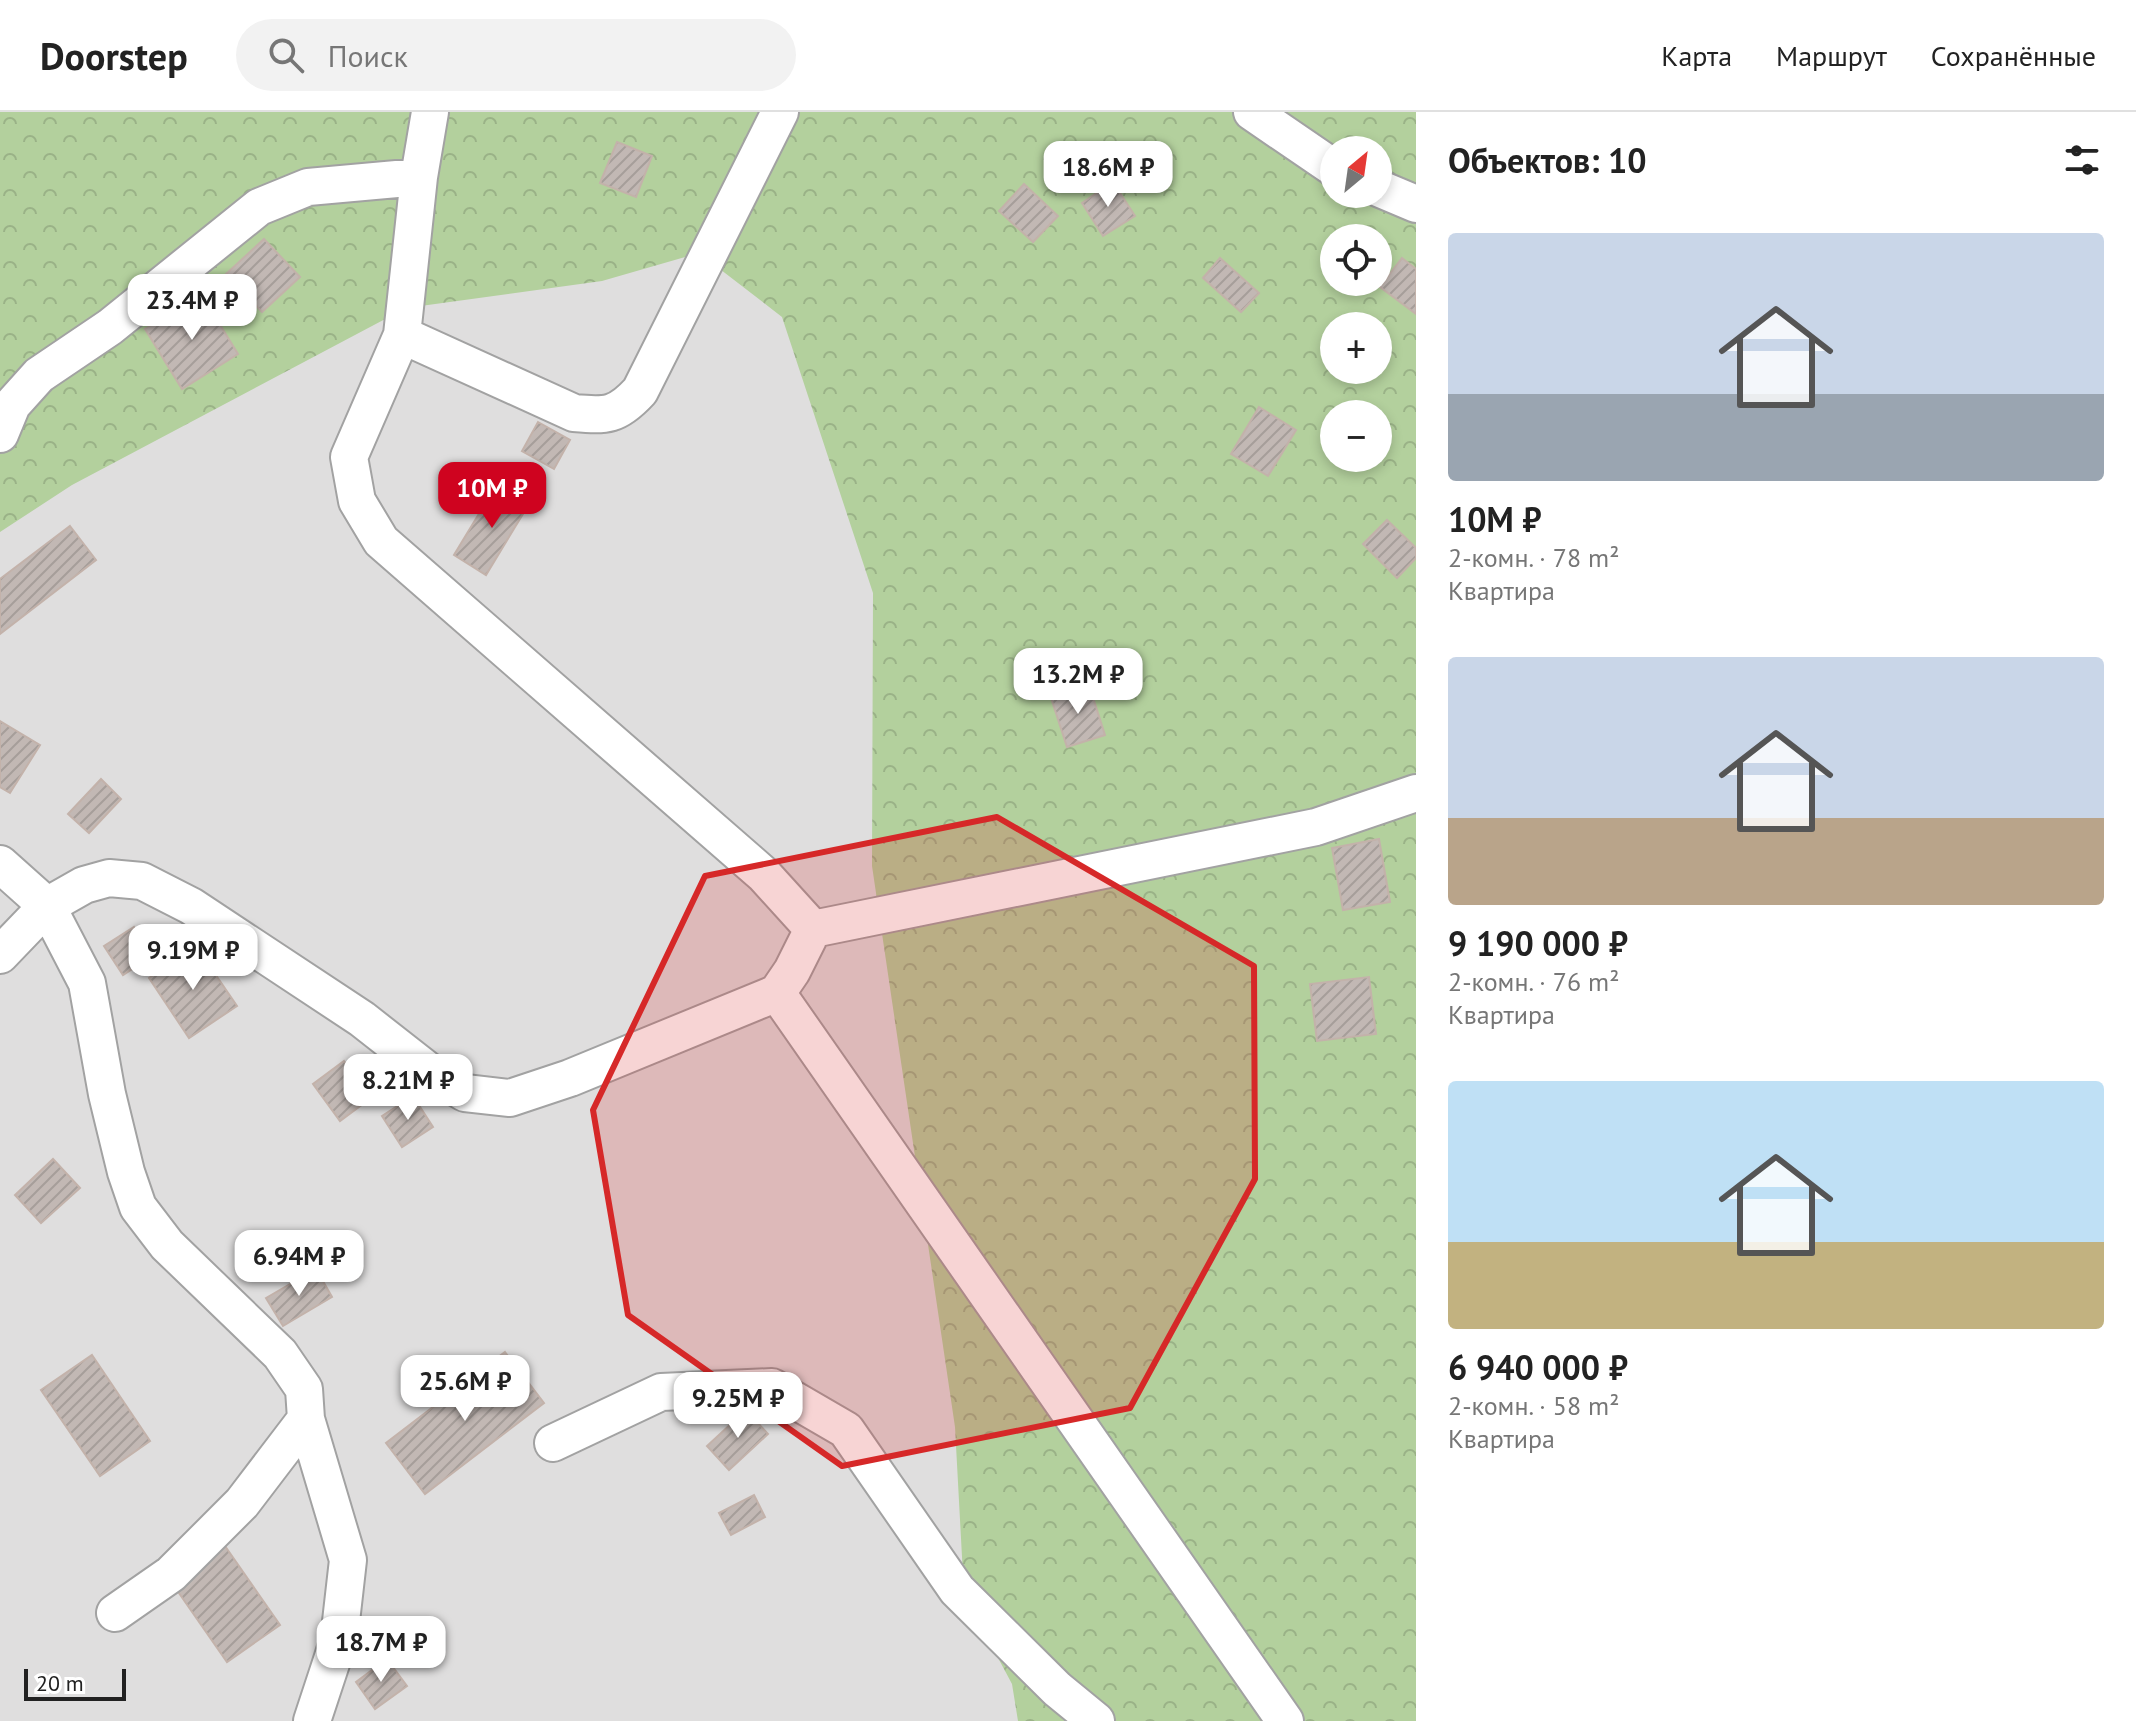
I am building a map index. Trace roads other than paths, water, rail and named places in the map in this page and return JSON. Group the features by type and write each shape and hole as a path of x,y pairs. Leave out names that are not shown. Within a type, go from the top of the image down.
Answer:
{"street":[{"path":"430,112 419,177 402,335 349,457 357,501 381,541 764,875 813,929"},
{"path":"402,335 574,413 602,415 623,410 640,391 780,112"},
{"path":"1252,112 1320,158"},
{"path":"0,434 12,405 39,375 110,327 259,207 308,187 419,177"},
{"path":"1392,194 1416,204"},
{"path":"813,929 1316,827 1416,793"},
{"path":"0,864 47,906 87,983 107,1094 138,1207 167,1245 280,1354 304,1389 306,1419 348,1560 339,1639 312,1721"},
{"path":"0,955 47,906 84,885 109,878 142,881 191,906 362,1019 427,1070 465,1093 510,1098 570,1078 777,993 813,929"},
{"path":"777,993 1285,1721"},
{"path":"553,1443 661,1392 772,1387 846,1430 957,1590 1057,1689 1096,1721"},
{"path":"115,1613 171,1574 242,1503 306,1419"}]}
